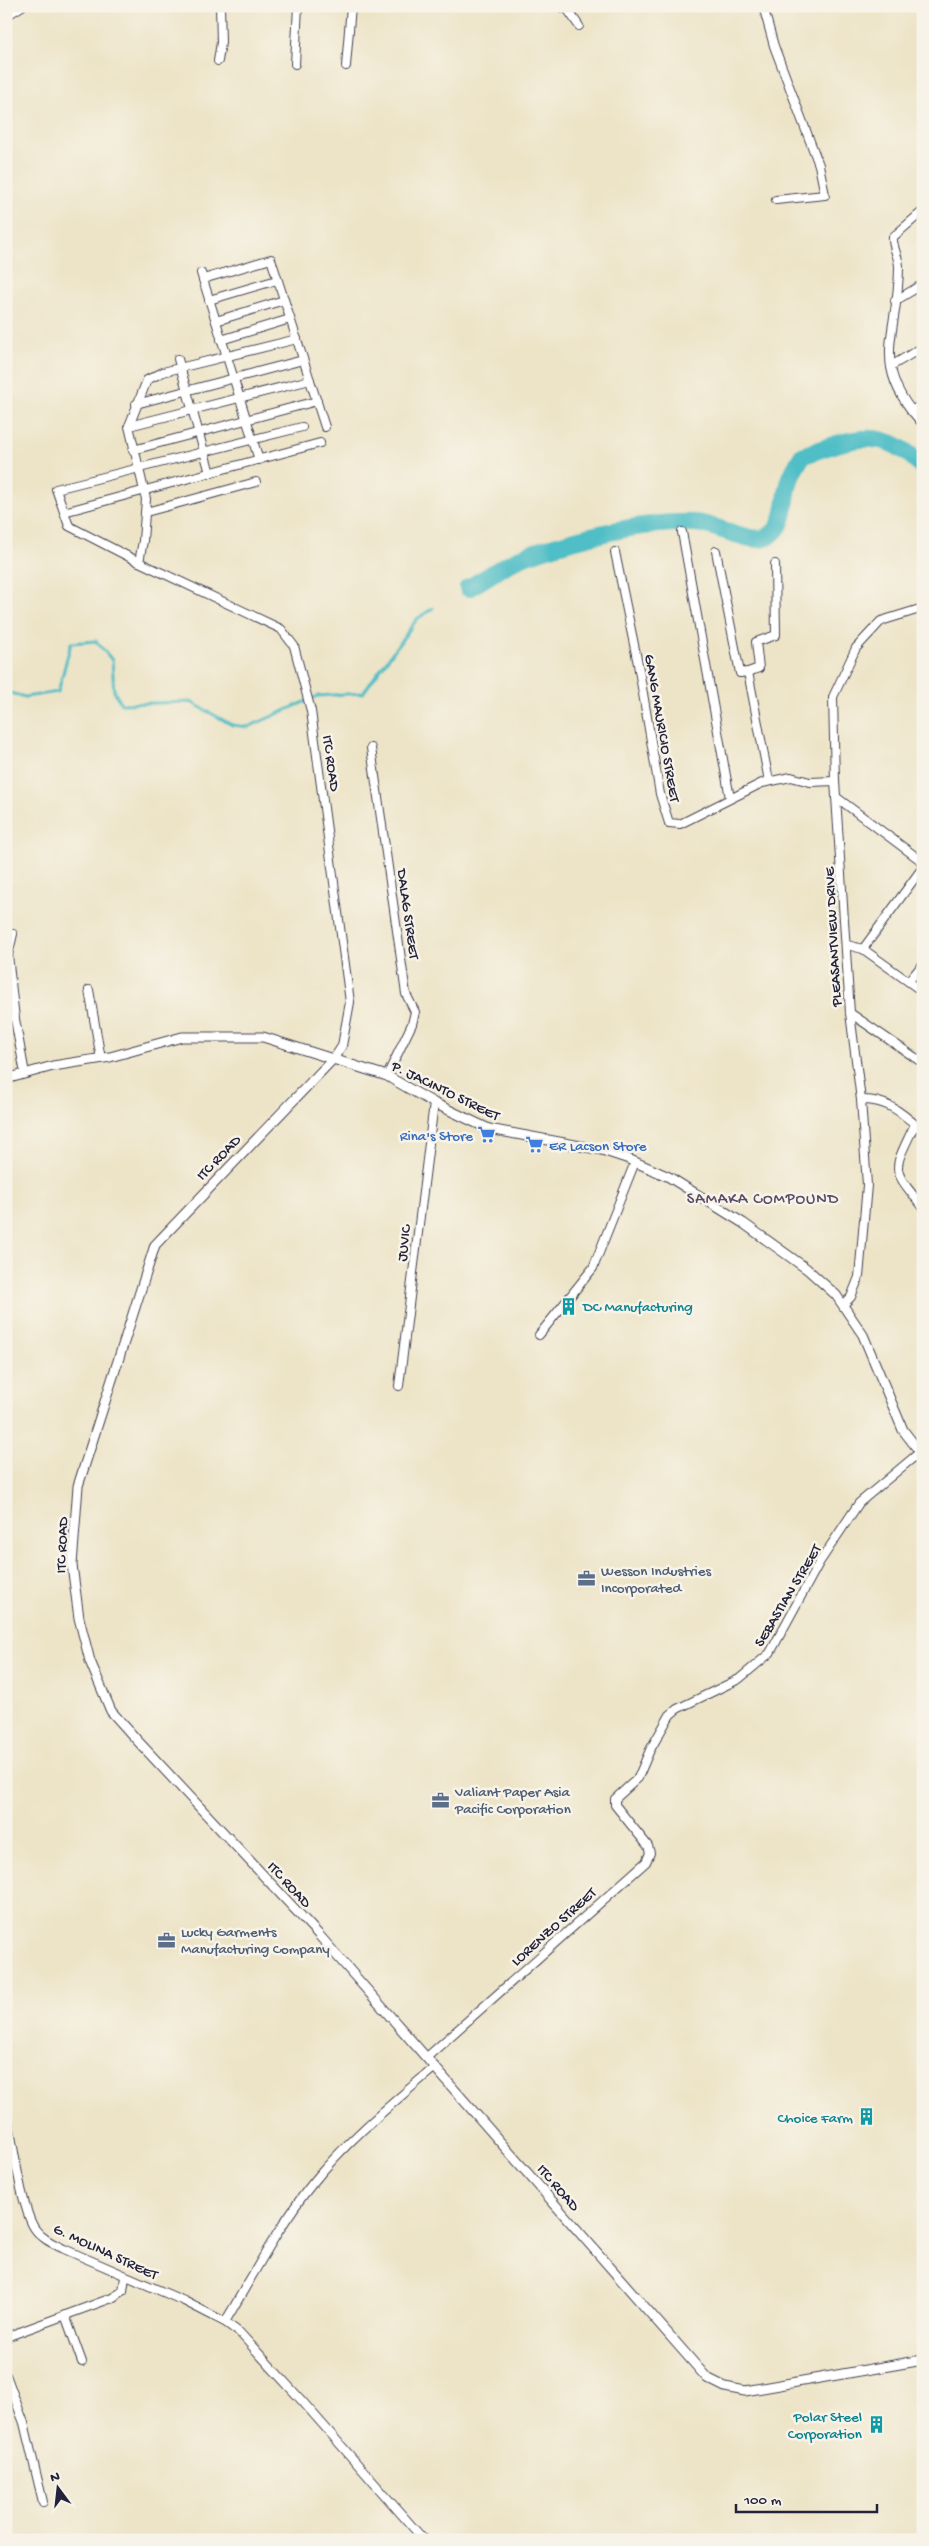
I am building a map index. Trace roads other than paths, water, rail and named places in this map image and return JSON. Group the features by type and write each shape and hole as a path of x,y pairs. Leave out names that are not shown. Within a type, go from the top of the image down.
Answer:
{"street":[{"path":"6,16 22,6"},
{"path":"218,61 221,42 220,6"},
{"path":"295,64 298,6"},
{"path":"346,66 351,6"},
{"path":"559,6 568,10 579,26"},
{"path":"763,6 774,46 819,165 824,195 776,200"},
{"path":"923,211 893,235 899,266 889,353 894,384 911,411 923,424"},
{"path":"259,460 202,276 271,259 325,427"},
{"path":"209,300 277,280"},
{"path":"895,301 923,284"},
{"path":"216,322 284,300"},
{"path":"221,340 290,319"},
{"path":"138,562 146,512 144,491 129,426 147,380 163,372 297,340"},
{"path":"891,366 923,347"},
{"path":"178,359 210,473"},
{"path":"136,404 303,360"},
{"path":"129,426 310,380"},
{"path":"133,450 317,401"},
{"path":"911,411 923,404"},
{"path":"138,469 302,427"},
{"path":"64,512 320,443"},
{"name":"ITC ROAD","path":"138,469 56,490 69,526 138,562 281,629 294,646 311,711 350,1002 342,1046 334,1058 155,1245 78,1486 72,1565 79,1618 90,1661 112,1711 318,1934 707,2378 725,2387 745,2391 923,2360"},
{"path":"146,512 256,482"},
{"path":"682,532 730,798"},
{"path":"716,550 740,674 759,668 756,642 776,635 775,564"},
{"name":"GANG MAURICIO STREET","path":"615,552 666,818 675,825 680,824 746,789 769,781 790,778 810,782 835,781"},
{"name":"PLEASANTVIEW DRIVE","path":"844,1304 856,1288 861,1266 866,1185 861,1100 850,1013 835,781 833,697 843,672 856,648 881,621 923,608"},
{"path":"748,672 769,781"},
{"name":"DALAG STREET","path":"371,748 406,994 415,1012 412,1024 388,1076"},
{"path":"836,796 923,862"},
{"path":"863,949 923,867"},
{"path":"13,934 8,955 15,1019 24,1074"},
{"path":"847,944 863,949 923,992"},
{"path":"910,981 923,964"},
{"path":"88,990 101,1059"},
{"path":"850,1013 923,1063"},
{"name":"P. JACINTO STREET","path":"6,1079 53,1066 101,1059 182,1037 248,1036 262,1038 334,1058 388,1076 434,1103 489,1129 602,1150 635,1162 669,1177 743,1223 807,1269 844,1304 863,1336 897,1419 921,1454"},
{"path":"861,1100 873,1100 887,1104 923,1131"},
{"name":"JUVIC","path":"399,1386 434,1103"},
{"path":"915,1124 897,1163 897,1170 901,1180 923,1207"},
{"path":"539,1335 593,1268 635,1162"},
{"name":"SEBASTIAN STREET","path":"615,1805 616,1797 638,1778 650,1750 670,1715 677,1709 739,1678 770,1653 819,1563 859,1503 921,1454"},
{"name":"LORENZO STREET","path":"427,2057 646,1862 650,1853 648,1846 615,1805"},
{"path":"225,2322 312,2184 386,2108 436,2067"},
{"name":"G. MOLINA STREET","path":"6,2109 21,2184 35,2229 45,2238 64,2249 184,2301 225,2322 240,2333 304,2402 424,2540"},
{"path":"6,2337 119,2295 123,2291 125,2277"},
{"path":"65,2315 82,2362"},
{"path":"6,2375 24,2423 43,2502"}],"waterway":[{"path":"468,588 527,555 588,537 632,528 675,523 694,523 752,538 760,539 767,537 779,526 784,512 791,477 802,456 835,444 851,440 880,440 895,445 909,454 923,468"},
{"path":"6,692 25,697 58,692 71,643 96,641 112,660 114,691 121,704 191,702 232,725 248,727 318,696 363,693 417,619 433,608"}],"place":[{"name":"Rina's Store","path":"487,1135"},
{"name":"ER Lacson Store","path":"535,1145"},
{"name":"DC Manufacturing","path":"569,1306"},
{"name":"Wesson Industries Incorporated","path":"587,1579"},
{"name":"Valiant Paper Asia Pacific Corporation","path":"441,1800"},
{"name":"Lucky Garments Manufacturing Company","path":"167,1940"},
{"name":"Choice Farm","path":"867,2117"},
{"name":"Polar Steel Corporation","path":"876,2425"}],"district":[{"name":"SAMAKA COMPOUND","path":"763,1197"}]}
